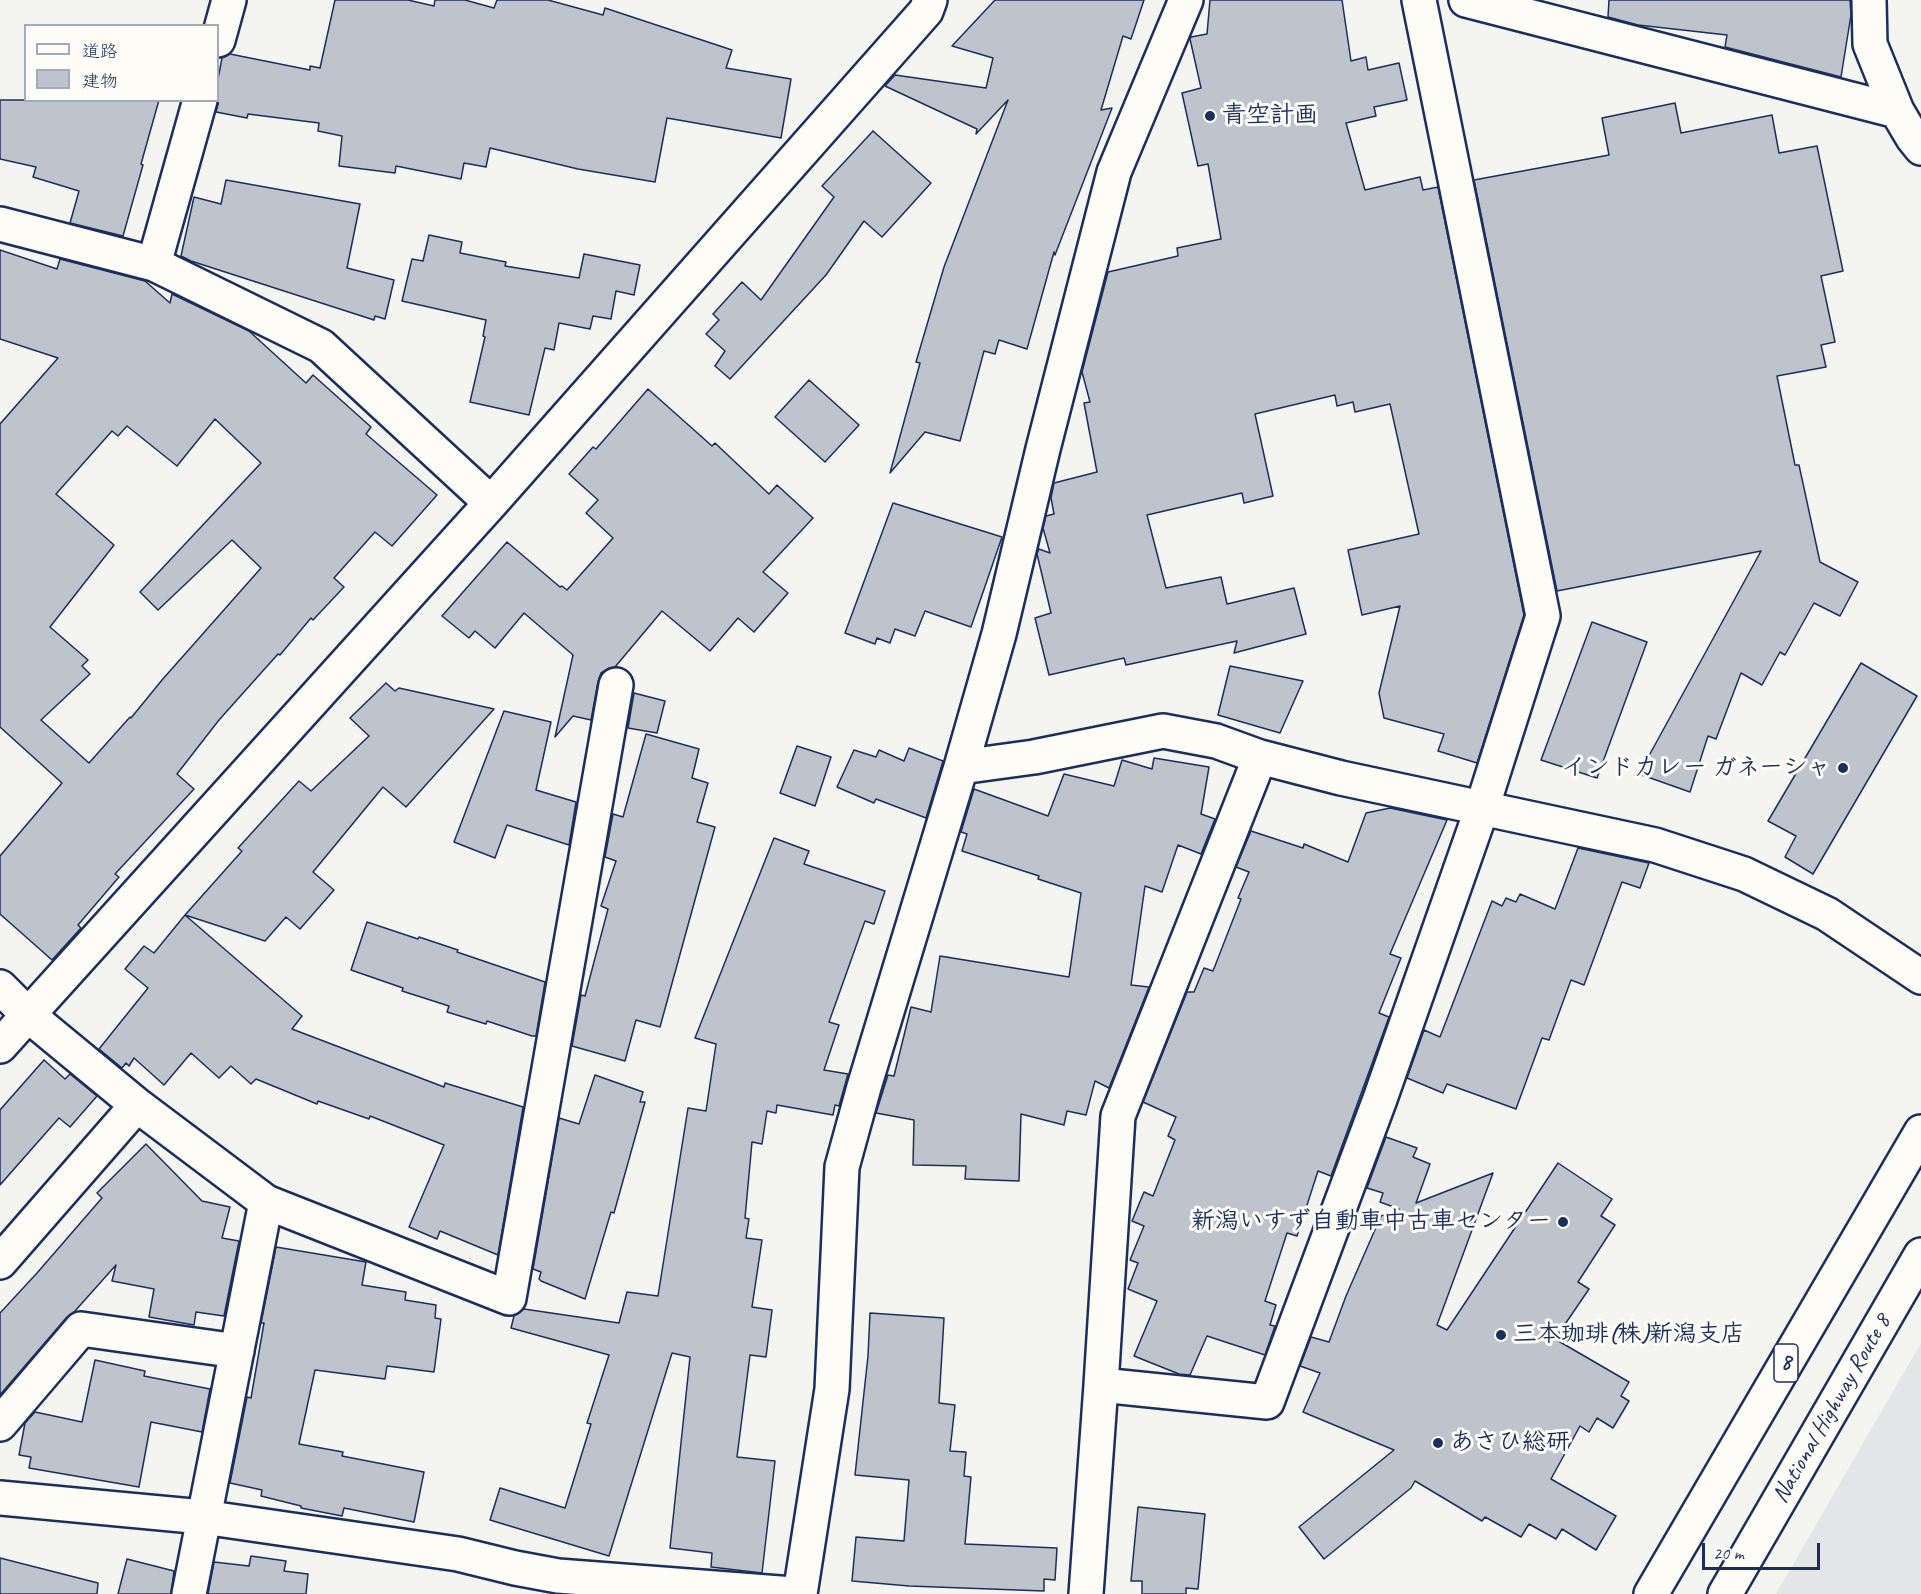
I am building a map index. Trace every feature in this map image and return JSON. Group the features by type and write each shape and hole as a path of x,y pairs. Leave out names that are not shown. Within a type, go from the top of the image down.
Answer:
{"main road":[{"path":"219,36 229,0"},
{"path":"0,1046 491,503 918,20 930,0"},
{"path":"800,1594 832,1389 842,1167 999,634 1114,172 1186,0"},
{"path":"1101,1385 1267,1402 1384,1088 1482,808 1543,616 1419,0"},
{"path":"1466,0 1897,111"},
{"path":"1869,0 1870,44 1897,111 1921,148"},
{"path":"154,264 199,102"},
{"path":"0,224 154,264 321,346 491,503"},
{"path":"0,987 28,1015 137,1105 266,1202 509,1298 616,685"},
{"path":"961,767 1034,757 1163,731 1216,741 1260,757 1341,778 1655,845 1744,874 1827,914 1921,977"},
{"path":"1086,1594 1118,1116 1260,757"},
{"path":"0,1262 137,1105"},
{"name":"8","path":"1651,1594 1921,1132"},
{"path":"189,1594 266,1202"},
{"name":"National Highway Route 8","path":"1725,1594 1921,1255"},
{"path":"0,1424 81,1329 237,1351"},
{"path":"0,1498 203,1517 458,1554 515,1568 555,1585 793,1594"}],"shaded area":[{"path":"1921,1343 1921,1594 1776,1594"}],"building":[{"path":"335,0 408,0 434,6 435,0 465,0 494,8 497,0 548,0 603,15 605,8 732,50 726,68 791,79 781,138 667,118 655,182 578,169 490,148 486,167 464,163 461,179 396,166 395,173 339,166 342,136 318,131 319,123 248,114 247,118 216,112 219,102 219,74 222,58 230,54 310,70 310,66 320,68"},
{"path":"995,0 1144,0 1131,39 1123,36 1101,110 1112,108 1055,255 1054,252 1027,349 999,340 995,354 984,351 960,441 925,432 890,473 920,363 916,362 944,267 1008,100 976,134 977,129 885,86 895,75 986,88 993,58 952,46"},
{"path":"1210,0 1342,0 1351,61 1366,57 1368,70 1399,63 1407,100 1374,107 1376,116 1346,123 1365,190 1420,177 1423,190 1438,187 1524,615 1477,763 1438,751 1444,734 1384,718 1379,693 1400,606 1362,615 1348,550 1419,534 1390,404 1355,412 1353,402 1337,406 1335,395 1255,414 1273,496 1244,503 1242,493 1147,515 1166,588 1221,577 1227,604 1294,588 1306,634 1234,653 1237,641 1126,665 1124,658 1049,675 1035,618 1051,613 1037,554 1039,549 1050,553 1043,528 1046,516 1054,514 1051,498 1054,483 1097,472 1084,403 1090,402 1082,372 1108,272 1178,256 1177,248 1221,239 1208,164 1198,166 1182,93 1201,88 1190,39 1207,34"},
{"path":"1609,0 1850,0 1851,15 1841,77 1725,47 1727,35 1638,25 1608,17"},
{"path":"0,100 158,102 123,236 70,223 79,191 33,177 36,167 0,159"},
{"path":"1675,103 1681,133 1772,115 1779,153 1817,146 1843,271 1821,276 1835,342 1821,345 1826,367 1777,376 1795,465 1799,465 1820,562 1858,582 1840,616 1814,603 1785,655 1780,652 1762,685 1741,673 1716,739 1708,736 1690,792 1639,774 1761,551 1557,591 1474,180 1609,155 1602,118"},
{"path":"873,131 931,183 882,237 864,221 826,275 730,379 715,366 725,351 706,334 719,320 713,314 742,282 761,300 834,197 822,186"},
{"path":"226,180 360,204 347,268 394,280 385,319 375,316 374,320 181,256 194,197 221,204"},
{"path":"429,235 462,242 460,253 506,262 505,266 579,278 584,254 640,265 634,295 616,291 611,319 593,316 590,329 559,323 554,350 545,348 529,415 470,402 485,337 483,336 486,320 402,301 412,259 423,261"},
{"path":"0,250 57,269 60,259 145,281 170,303 172,294 249,331 306,383 313,375 371,427 366,434 437,495 392,546 375,532 334,578 344,587 313,620 311,618 219,720 177,774 194,789 115,874 119,877 78,925 81,928 52,960 0,914 0,856 62,783 0,727 0,424 58,358 0,339","holes":["215,419 261,463 140,592 158,610 232,540 261,568 89,763 41,720 90,674 82,666 88,660 50,627 114,545 56,494 112,431 118,436 127,426 177,466"]},
{"path":"809,380 859,425 825,462 775,417"},
{"path":"648,389 712,446 715,443 769,494 777,485 813,518 763,572 788,593 754,632 738,618 710,651 662,611 615,667 601,673 591,720 573,716 555,737 573,655 524,613 495,648 475,631 469,638 442,616 507,542 560,587 567,590 613,538 586,513 598,500 569,474 593,447 596,449"},
{"path":"893,503 1002,537 971,627 925,611 915,636 895,629 890,643 877,638 875,644 845,633"},
{"path":"1592,622 1647,642 1597,778 1541,760"},
{"path":"1861,663 1917,696 1813,874 1785,857 1796,836 1768,821"},
{"path":"1230,666 1303,681 1280,733 1218,715"},
{"path":"386,683 395,691 399,688 494,709 406,807 383,787 313,872 334,890 300,929 286,917 265,941 185,915 242,851 238,848 299,781 311,791 369,736 350,718"},
{"path":"634,693 665,701 657,733 628,728"},
{"path":"504,711 551,722 536,790 576,802 569,845 507,825 495,858 454,842"},
{"path":"646,734 699,749 692,778 708,783 697,822 715,827 660,1027 636,1020 625,1061 572,1046 581,995 585,996 608,909 601,906 616,861 605,857 613,814 623,817"},
{"path":"797,746 831,757 815,806 780,793"},
{"path":"909,748 943,761 926,818 876,799 874,803 837,787 854,750 876,757 879,750 904,761"},
{"path":"1154,758 1209,767 1201,814 1215,819 1201,854 1178,845 1162,892 1145,886 1131,985 1149,987 1109,1088 1095,1081 1086,1115 1067,1111 1064,1125 1021,1114 1019,1181 965,1179 966,1166 913,1165 914,1120 876,1113 888,1075 894,1076 911,1007 931,1012 940,956 1069,977 1081,893 1038,879 1039,876 962,851 967,834 961,832 974,789 1048,816 1064,774 1114,786 1122,760 1152,769"},
{"path":"1390,808 1447,820 1390,954 1401,958 1379,1013 1389,1017 1331,1176 1318,1171 1297,1236 1287,1233 1265,1301 1276,1305 1270,1325 1275,1326 1265,1355 1207,1336 1190,1375 1179,1374 1134,1356 1157,1301 1128,1289 1138,1263 1130,1260 1144,1226 1132,1221 1144,1192 1153,1196 1175,1140 1168,1136 1176,1117 1143,1102 1187,992 1194,992 1204,968 1213,971 1249,872 1236,867 1251,831 1303,848 1304,844 1348,862 1366,813"},
{"path":"774,838 809,851 804,864 885,891 874,924 865,921 829,1022 839,1025 824,1070 848,1074 839,1106 835,1105 833,1115 777,1105 776,1113 767,1111 762,1144 752,1142 745,1218 749,1219 746,1238 762,1240 752,1307 772,1310 766,1357 750,1355 737,1457 775,1461 762,1573 711,1567 712,1553 670,1548 690,1357 672,1353 609,1556 490,1520 500,1488 565,1508 591,1424 587,1423 609,1355 511,1328 514,1316 524,1309 619,1323 627,1292 658,1296 688,1108 706,1111 716,1044 695,1038"},
{"path":"1578,848 1649,863 1640,888 1622,882 1584,985 1571,980 1549,1040 1542,1038 1516,1109 1447,1084 1443,1093 1407,1078 1424,1030 1440,1037 1492,901 1502,906 1506,898 1516,902 1520,894 1555,909"},
{"path":"185,915 302,1016 292,1029 444,1087 445,1083 523,1107 498,1255 440,1231 437,1239 409,1227 444,1145 370,1116 369,1119 318,1101 317,1104 256,1079 251,1084 231,1066 219,1078 191,1053 164,1085 134,1058 129,1066 126,1063 122,1068 99,1049 148,988 125,969 144,946 154,953"},
{"path":"367,922 458,950 457,952 545,982 536,1036 447,1012 449,1006 402,991 403,988 351,970"},
{"path":"44,1060 65,1079 70,1074 97,1096 70,1127 59,1118 0,1185 0,1110"},
{"path":"595,1075 643,1092 640,1102 645,1102 614,1213 611,1212 585,1299 541,1281 539,1279 541,1272 533,1269 559,1118 579,1124"},
{"path":"1386,1137 1417,1148 1413,1157 1430,1164 1416,1203 1493,1173 1437,1325 1447,1330 1558,1163 1612,1199 1601,1216 1615,1225 1578,1282 1589,1289 1555,1339 1629,1382 1621,1396 1629,1401 1613,1428 1597,1418 1589,1432 1580,1426 1551,1479 1616,1516 1596,1550 1562,1529 1556,1539 1529,1524 1521,1537 1485,1517 1482,1521 1415,1481 1411,1488 1324,1559 1299,1527 1394,1450 1303,1412 1320,1373 1300,1366 1311,1337 1329,1342 1346,1296 1381,1216 1399,1209 1380,1202 1383,1193 1367,1188"},
{"path":"146,1144 202,1201 230,1207 222,1238 239,1241 224,1316 196,1312 194,1325 149,1317 154,1289 112,1281 116,1265 67,1317 0,1395 0,1313 102,1198 97,1193"},
{"path":"276,1247 366,1262 362,1285 406,1292 405,1300 436,1305 435,1318 441,1319 434,1372 387,1366 385,1379 315,1370 299,1444 343,1452 342,1456 424,1472 414,1522 344,1508 342,1516 301,1508 301,1506 261,1496 262,1490 230,1483 247,1397 251,1398 264,1323 261,1323"},
{"path":"870,1313 944,1318 939,1403 955,1405 950,1451 966,1452 964,1476 971,1477 965,1544 1057,1548 1055,1580 1044,1579 1044,1591 909,1586 852,1581 856,1537 904,1541 909,1480 855,1475 868,1356"},
{"path":"95,1360 145,1371 144,1376 210,1389 202,1432 151,1422 139,1487 29,1468 31,1457 19,1455 25,1423 35,1412 82,1422"},
{"path":"1138,1507 1205,1514 1198,1589 1186,1588 1186,1594 1142,1594 1142,1581 1131,1581"},
{"path":"251,1556 286,1561 284,1571 308,1574 306,1594 208,1594 214,1562 249,1566"},
{"path":"0,1558 98,1583 97,1594 0,1594"},
{"path":"127,1559 174,1571 171,1594 118,1594"}],"place":[{"name":"青空計画","path":"1210,116"},
{"name":"インドカレー ガネーシャ","path":"1843,768"},
{"name":"新潟いすず自動車中古車センター","path":"1563,1222"},
{"name":"三本珈琲(株)新潟支店","path":"1501,1335"},
{"name":"あさひ総研","path":"1438,1443"}]}
